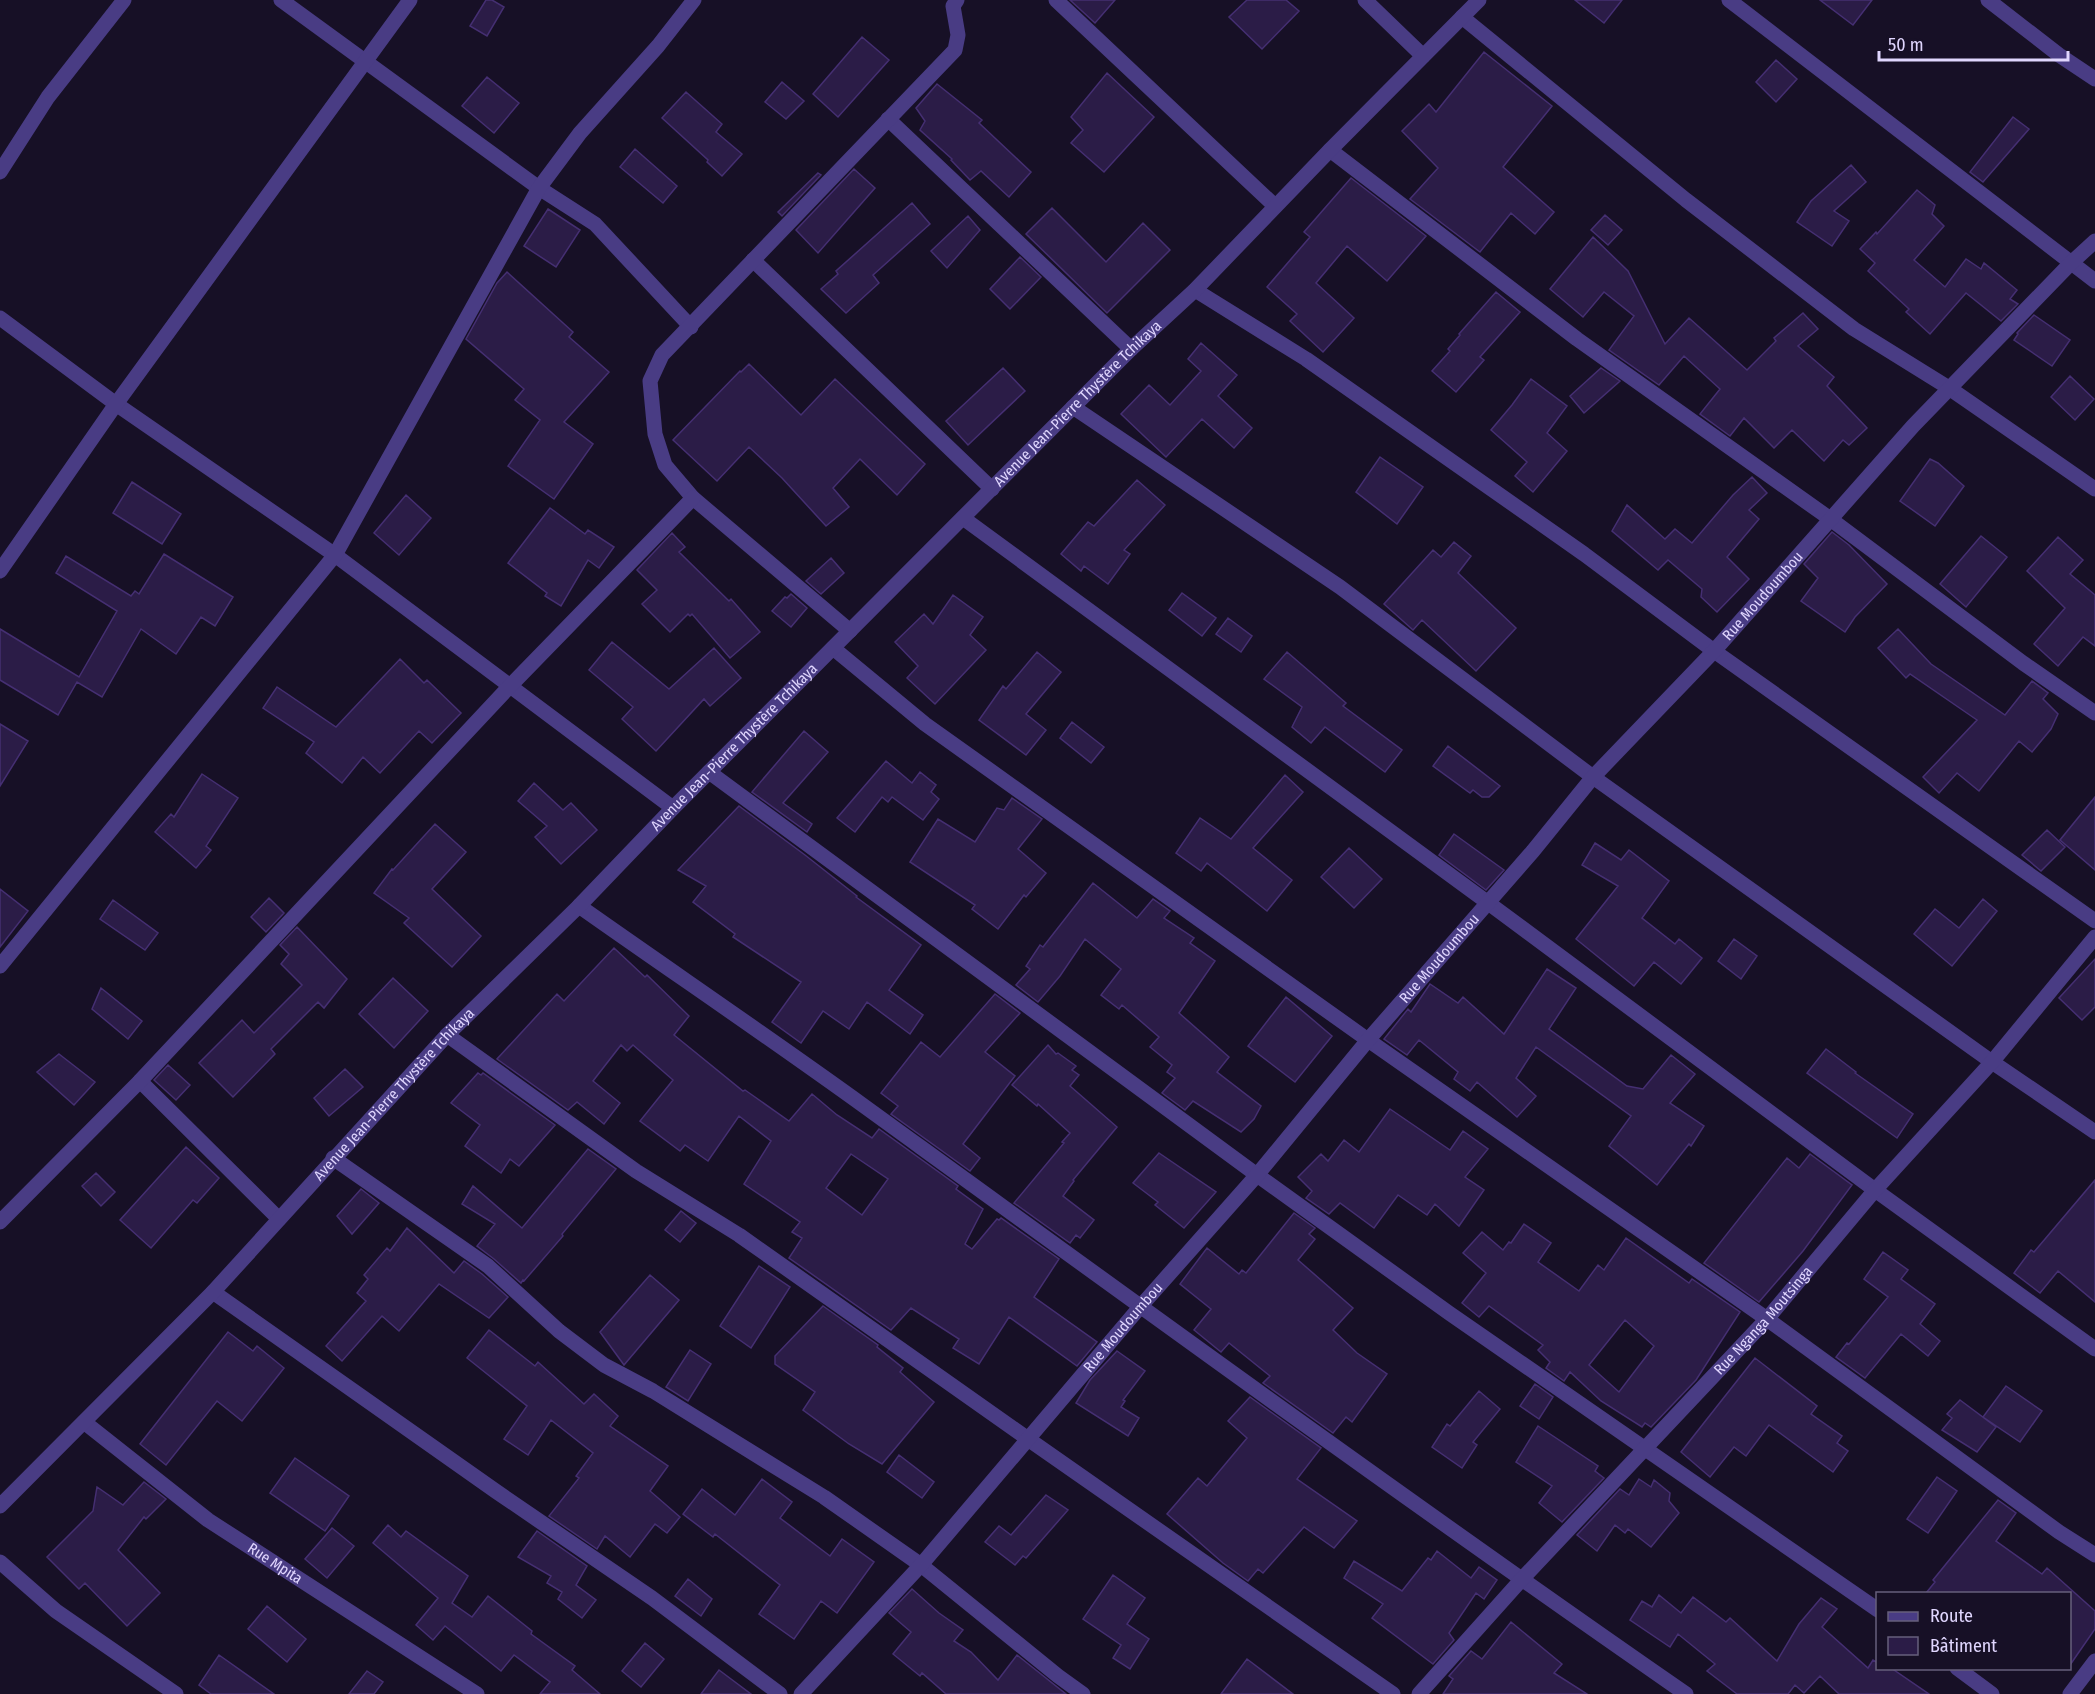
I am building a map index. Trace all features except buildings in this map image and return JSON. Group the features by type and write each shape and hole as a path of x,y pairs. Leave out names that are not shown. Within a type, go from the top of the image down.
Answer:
{"street":[{"path":"0,172 48,97 124,0"},
{"path":"281,0 539,188 595,224 691,327"},
{"path":"0,571 116,404 410,0"},
{"path":"0,966 335,555 539,188 580,133 658,46 694,0"},
{"path":"1056,0 1275,206"},
{"path":"1365,0 1423,56"},
{"name":"Avenue Jean-Pierre Thystère Tchikaya","path":"0,1506 213,1292 447,1035 579,906 673,808 1131,349 1195,290 1479,0"},
{"path":"1729,0 2095,281"},
{"path":"1988,0 2095,79"},
{"path":"850,631 693,498 664,465 655,434 650,381 662,355 955,50 958,34 952,2"},
{"path":"1462,17 1686,200 1854,329 1950,388 2095,489"},
{"path":"888,119 1131,349"},
{"path":"1330,150 1577,339 1829,518 2023,663 2095,712"},
{"name":"Rue Moudoumbou","path":"801,1694 921,1565 1140,1307 1257,1175 1368,1040 1533,851 1593,777 1714,651 1829,518 1950,388 2095,241"},
{"path":"753,260 992,489"},
{"path":"1195,290 1306,359 1584,554 1714,651 2095,921"},
{"path":"0,318 116,404 335,555 673,808"},
{"path":"1073,407 1340,586 1593,777 1992,1062 2095,1132"},
{"path":"0,1222 140,1081 510,686 693,498"},
{"path":"963,518 1875,1190 2095,1349"},
{"path":"833,648 925,724 1368,1040 1767,1319 2059,1532 2095,1555"},
{"path":"709,772 1257,1175 1643,1449 1876,1609"},
{"path":"579,906 861,1104 1521,1580 1686,1694"},
{"name":"Rue Nganga Moutsinga","path":"1419,1694 1521,1580 1767,1319 1875,1190 1992,1062 2095,937"},
{"path":"447,1035 636,1171 739,1234 1393,1694"},
{"path":"140,1081 279,1219"},
{"path":"333,1158 488,1266 559,1331 604,1365 652,1391 824,1497 921,1565 1083,1694"},
{"path":"213,1292 652,1598 780,1694"},
{"name":"Rue Mpita","path":"84,1422 208,1520 477,1694"},
{"path":"0,1562 56,1611 176,1694"},
{"path":"2070,1694 2095,1661"},
{"path":"1960,1670 1992,1694"}]}
